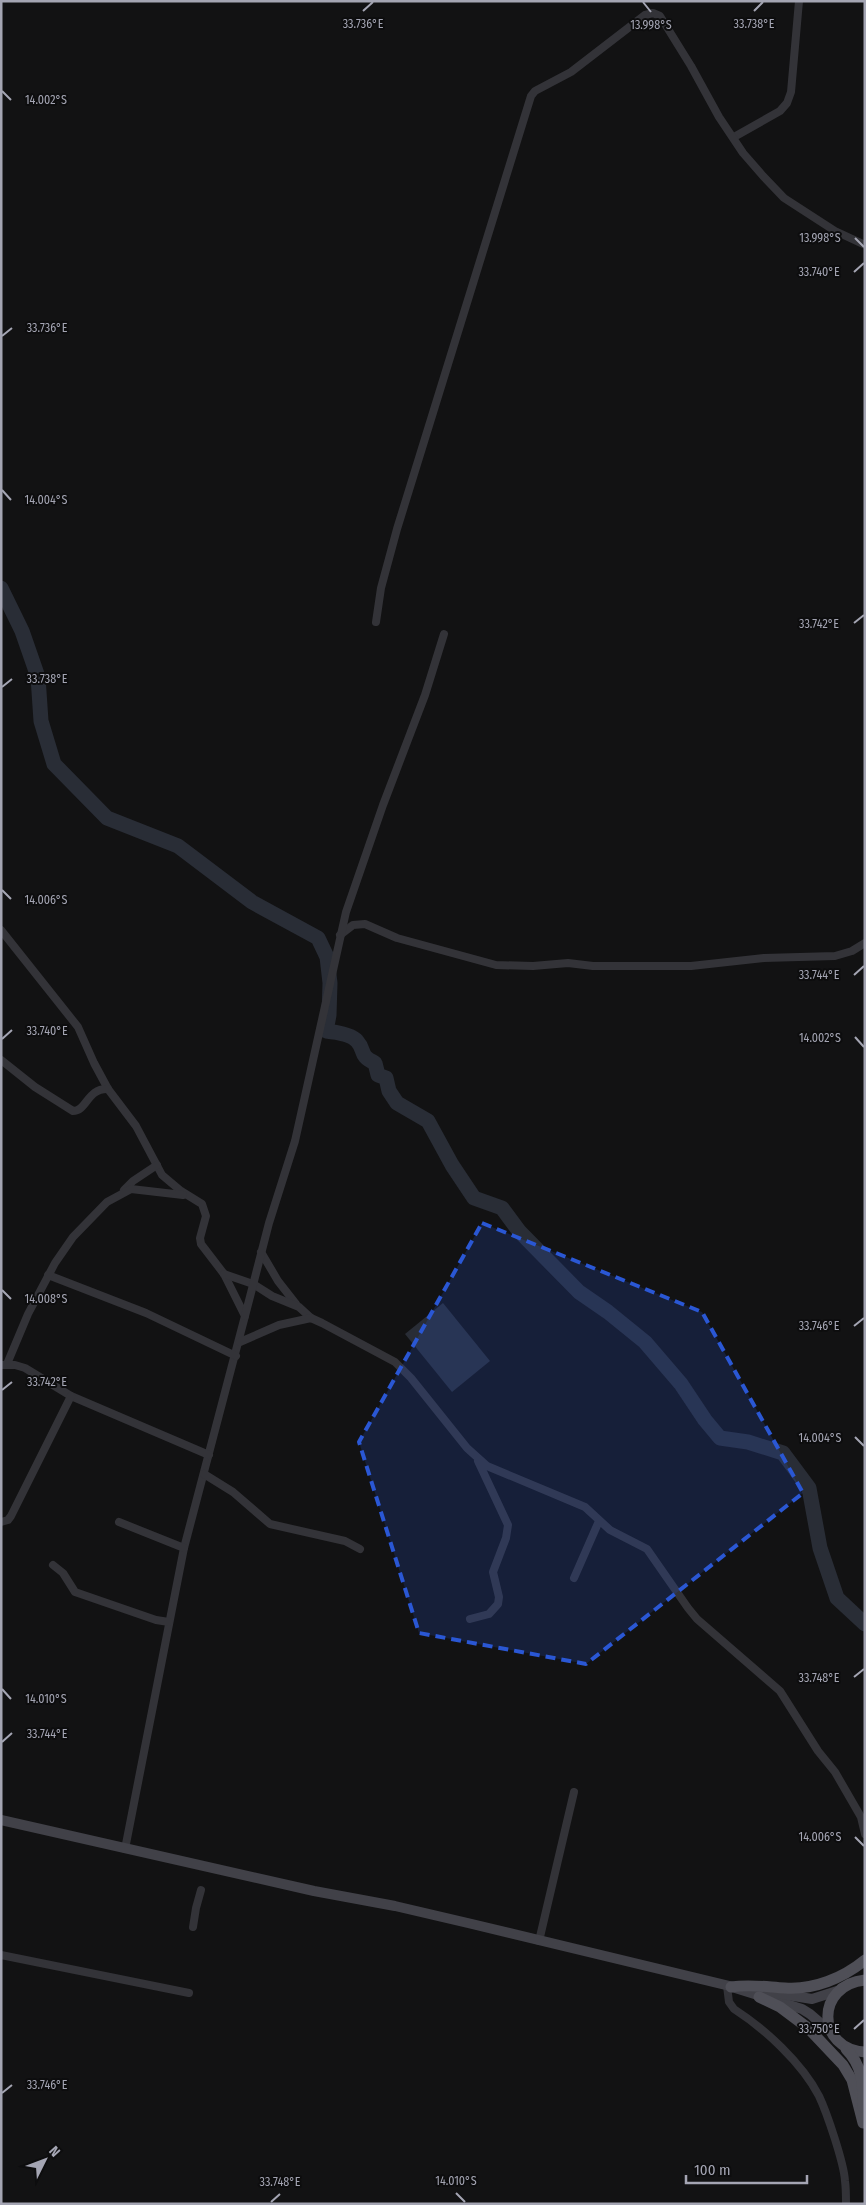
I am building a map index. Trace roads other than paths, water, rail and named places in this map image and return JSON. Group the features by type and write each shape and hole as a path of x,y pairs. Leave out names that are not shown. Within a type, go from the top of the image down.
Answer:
{"main road":[{"path":"1,1820 314,1892 395,1906 729,1986 812,1999 837,1992"},
{"path":"729,1986 747,1984 786,1988 812,1986 844,1974 865,1960"},
{"path":"831,2032 828,2011 837,1992 845,1985 861,1979"},
{"path":"729,1986 802,2009 831,2032 852,2055 861,2073 864,2126"},
{"path":"759,1997 780,2007 808,2028 843,2065 852,2080 864,2126"},
{"path":"843,2046 857,2052 865,2052"}],"street":[{"path":"734,137 780,110 787,103 791,92 799,1"},
{"path":"376,622 381,588 397,529 531,96 535,91 571,72 596,55 645,15 653,13 660,16 691,66 714,110 743,153 784,198 834,231 865,245"},
{"path":"125,1849 184,1548 240,1342 261,1252 295,1141 340,935 383,805 424,695 444,634"},
{"path":"340,935 353,925 365,924 397,938 496,964 533,966 568,963 602,967 692,966 772,957 835,956 852,951 865,943"},
{"path":"1,930 46,989 71,1016 108,1089 136,1126 162,1175 170,1184 202,1204 206,1210 201,1244 224,1274 245,1316"},
{"path":"1,1060 35,1086 73,1111 81,1108 94,1092 108,1089"},
{"path":"121,1193 133,1180 157,1165"},
{"path":"190,1196 131,1189 107,1202 62,1250 28,1314 4,1365 25,1368 71,1396 209,1455"},
{"path":"261,1252 278,1282 299,1307 312,1318 395,1362 411,1378 477,1459 508,1524 506,1538 493,1572 499,1597 498,1604 490,1614 470,1619"},
{"path":"224,1274 253,1284 272,1296 299,1307"},
{"path":"48,1275 146,1313 236,1356"},
{"path":"240,1342 279,1325 312,1318"},
{"path":"1,1522 8,1520 11,1516 71,1396"},
{"path":"477,1459 501,1473 584,1507 618,1535 647,1548 697,1619 780,1691 818,1751 835,1772 861,1817 865,1834"},
{"path":"204,1474 233,1492 270,1524 345,1541 360,1549"},
{"path":"574,1578 599,1521"},
{"path":"119,1522 184,1548"},
{"path":"52,1565 63,1573 75,1592 156,1620 169,1622"},
{"path":"539,1941 574,1792"},
{"path":"193,1927 201,1890"},
{"path":"1,1955 189,1993"},
{"path":"729,1986 730,2002 734,2009 773,2040 795,2063 819,2096 846,2179 846,2204"}],"waterway":[{"path":"1,588 22,631 38,677 41,721 54,764 107,818 178,846 252,902 318,938 327,957 330,983 329,1015 326,1031 347,1035 357,1041 366,1058 375,1063 378,1075 386,1078 389,1091 397,1103 428,1121 452,1165 474,1198 502,1208 519,1231 579,1292 608,1312 645,1342 681,1384 705,1420 720,1438 748,1442 783,1453 809,1488 820,1548 837,1598 865,1624"}]}
